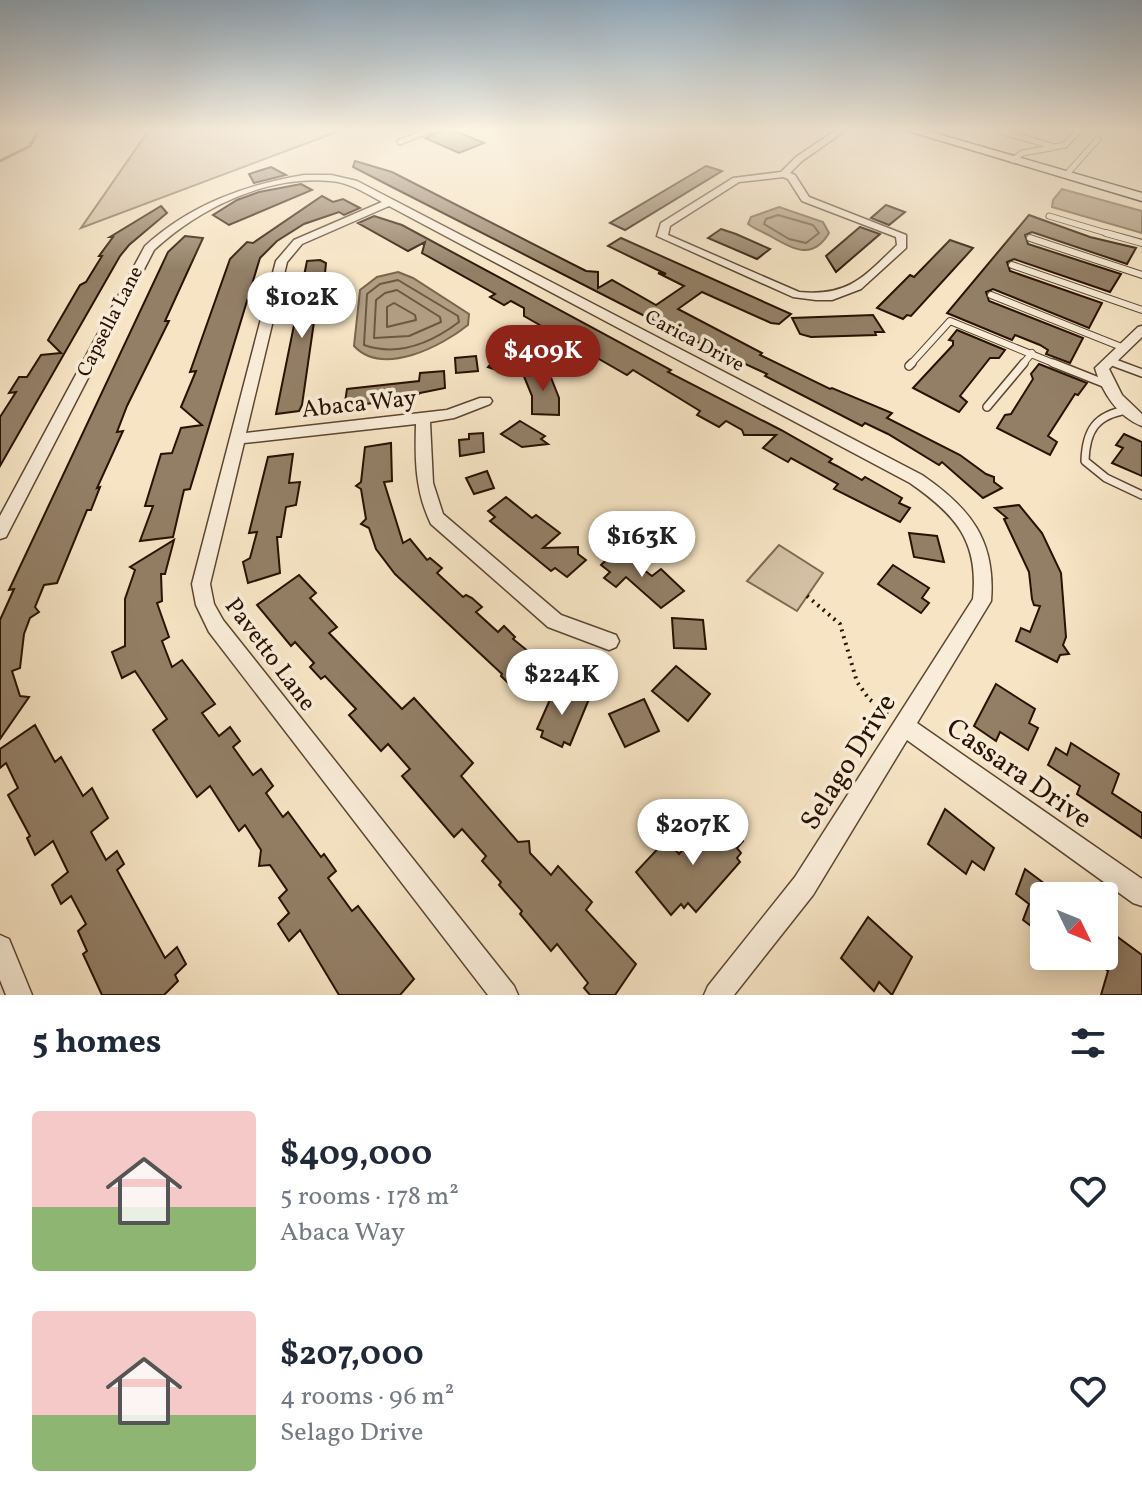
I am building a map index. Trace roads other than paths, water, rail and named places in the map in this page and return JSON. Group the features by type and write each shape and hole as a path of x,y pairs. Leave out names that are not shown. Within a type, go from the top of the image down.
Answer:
{"main road":[{"path":"1071,176 1142,196"}],"street":[{"path":"765,176 736,180 665,225 662,236 797,295 847,294 902,246 901,235 805,199 790,176"},
{"name":"Carica Drive","path":"285,180 313,177 339,179 389,202 916,479 950,505 977,541"},
{"name":"Capsella Lane","path":"0,532 149,248 166,231 199,211 285,180"},
{"name":"Pavetto Lane","path":"389,202 310,236 286,253 280,266 202,574 205,605 216,626 505,995"},
{"path":"1142,331 1108,359 1102,368 1106,384 1116,398 1142,421"},
{"name":"Abaca Way","path":"236,439 449,415 485,401"},
{"path":"423,418 424,485 437,519 555,621 609,641"},
{"name":"Selago Drive","path":"717,995 804,886 982,601 986,576 977,541"},
{"name":"Cassara Drive","path":"904,726 1142,894"},
{"path":"0,948 19,995"}],"lane":[{"path":"1049,216 1142,243"},
{"path":"1030,238 1142,275"},
{"path":"1012,265 1142,310"},
{"path":"991,295 1124,348"},
{"path":"909,366 950,321 1106,384"},
{"path":"987,407 1032,353"},
{"path":"1108,359 1142,373"},
{"path":"1127,410 1106,412 1099,419 1085,436 1085,461 1106,478 1142,495"}],"water":[{"path":"1062,189 1142,211 1142,233 1052,207 1053,200"},
{"path":"779,207 823,222 829,233 816,247 803,250 788,246 748,224 751,217"},
{"path":"398,272 413,278 469,314 468,325 443,342 412,355 380,359 366,355 354,346 360,290 377,277"}]}
